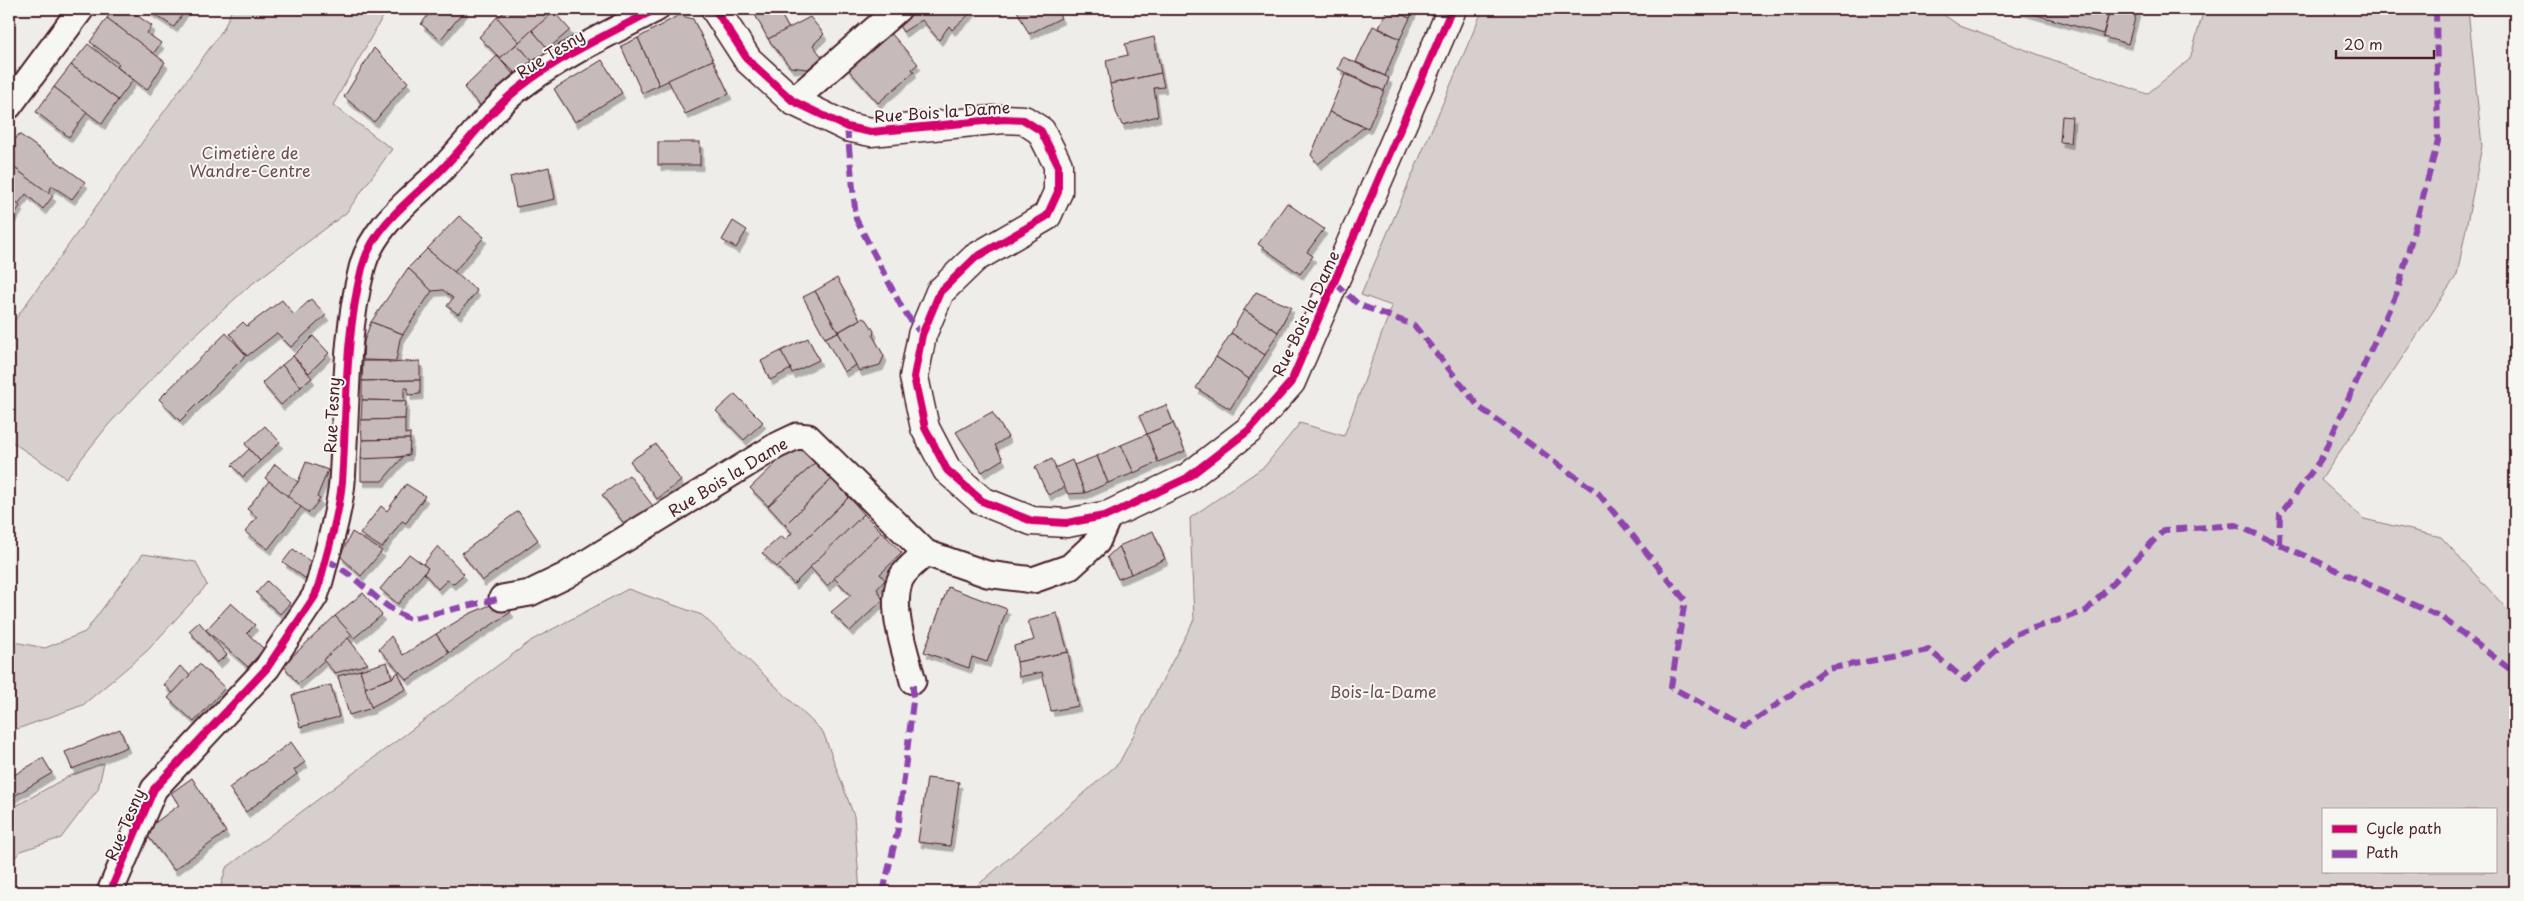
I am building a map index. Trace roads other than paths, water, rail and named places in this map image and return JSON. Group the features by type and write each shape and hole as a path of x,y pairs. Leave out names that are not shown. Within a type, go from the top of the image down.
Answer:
{"street":[{"path":"9,106 81,9"},
{"name":"Rue Tesny","path":"110,892 154,789 266,668 315,596 320,582 342,484 349,330 362,266 373,241 404,202 434,177 472,134 519,88 582,47 656,9"},
{"name":"Rue Bois la Dame","path":"715,9 748,60 793,100 847,127 871,132 1004,119 1024,120 1041,131 1058,165 1058,192 1047,216 975,258 940,292 922,335 914,377 925,428 947,470 982,501 1032,521 1067,522 1109,515 1187,478 1249,430 1291,382 1452,9"},
{"path":"793,100 898,9"},
{"name":"Rue Bois la Dame","path":"502,598 530,593 565,576 688,498 776,446 798,436 808,437 926,553 987,574 1033,580 1070,567 1097,542 1109,515"},
{"path":"913,681 900,631 897,597 902,578 926,553"}],"park label":[{"name":"Cimetière de Wandre-Centre","path":"250,161"},
{"name":"Bois-la-Dame","path":"1383,691"}]}
